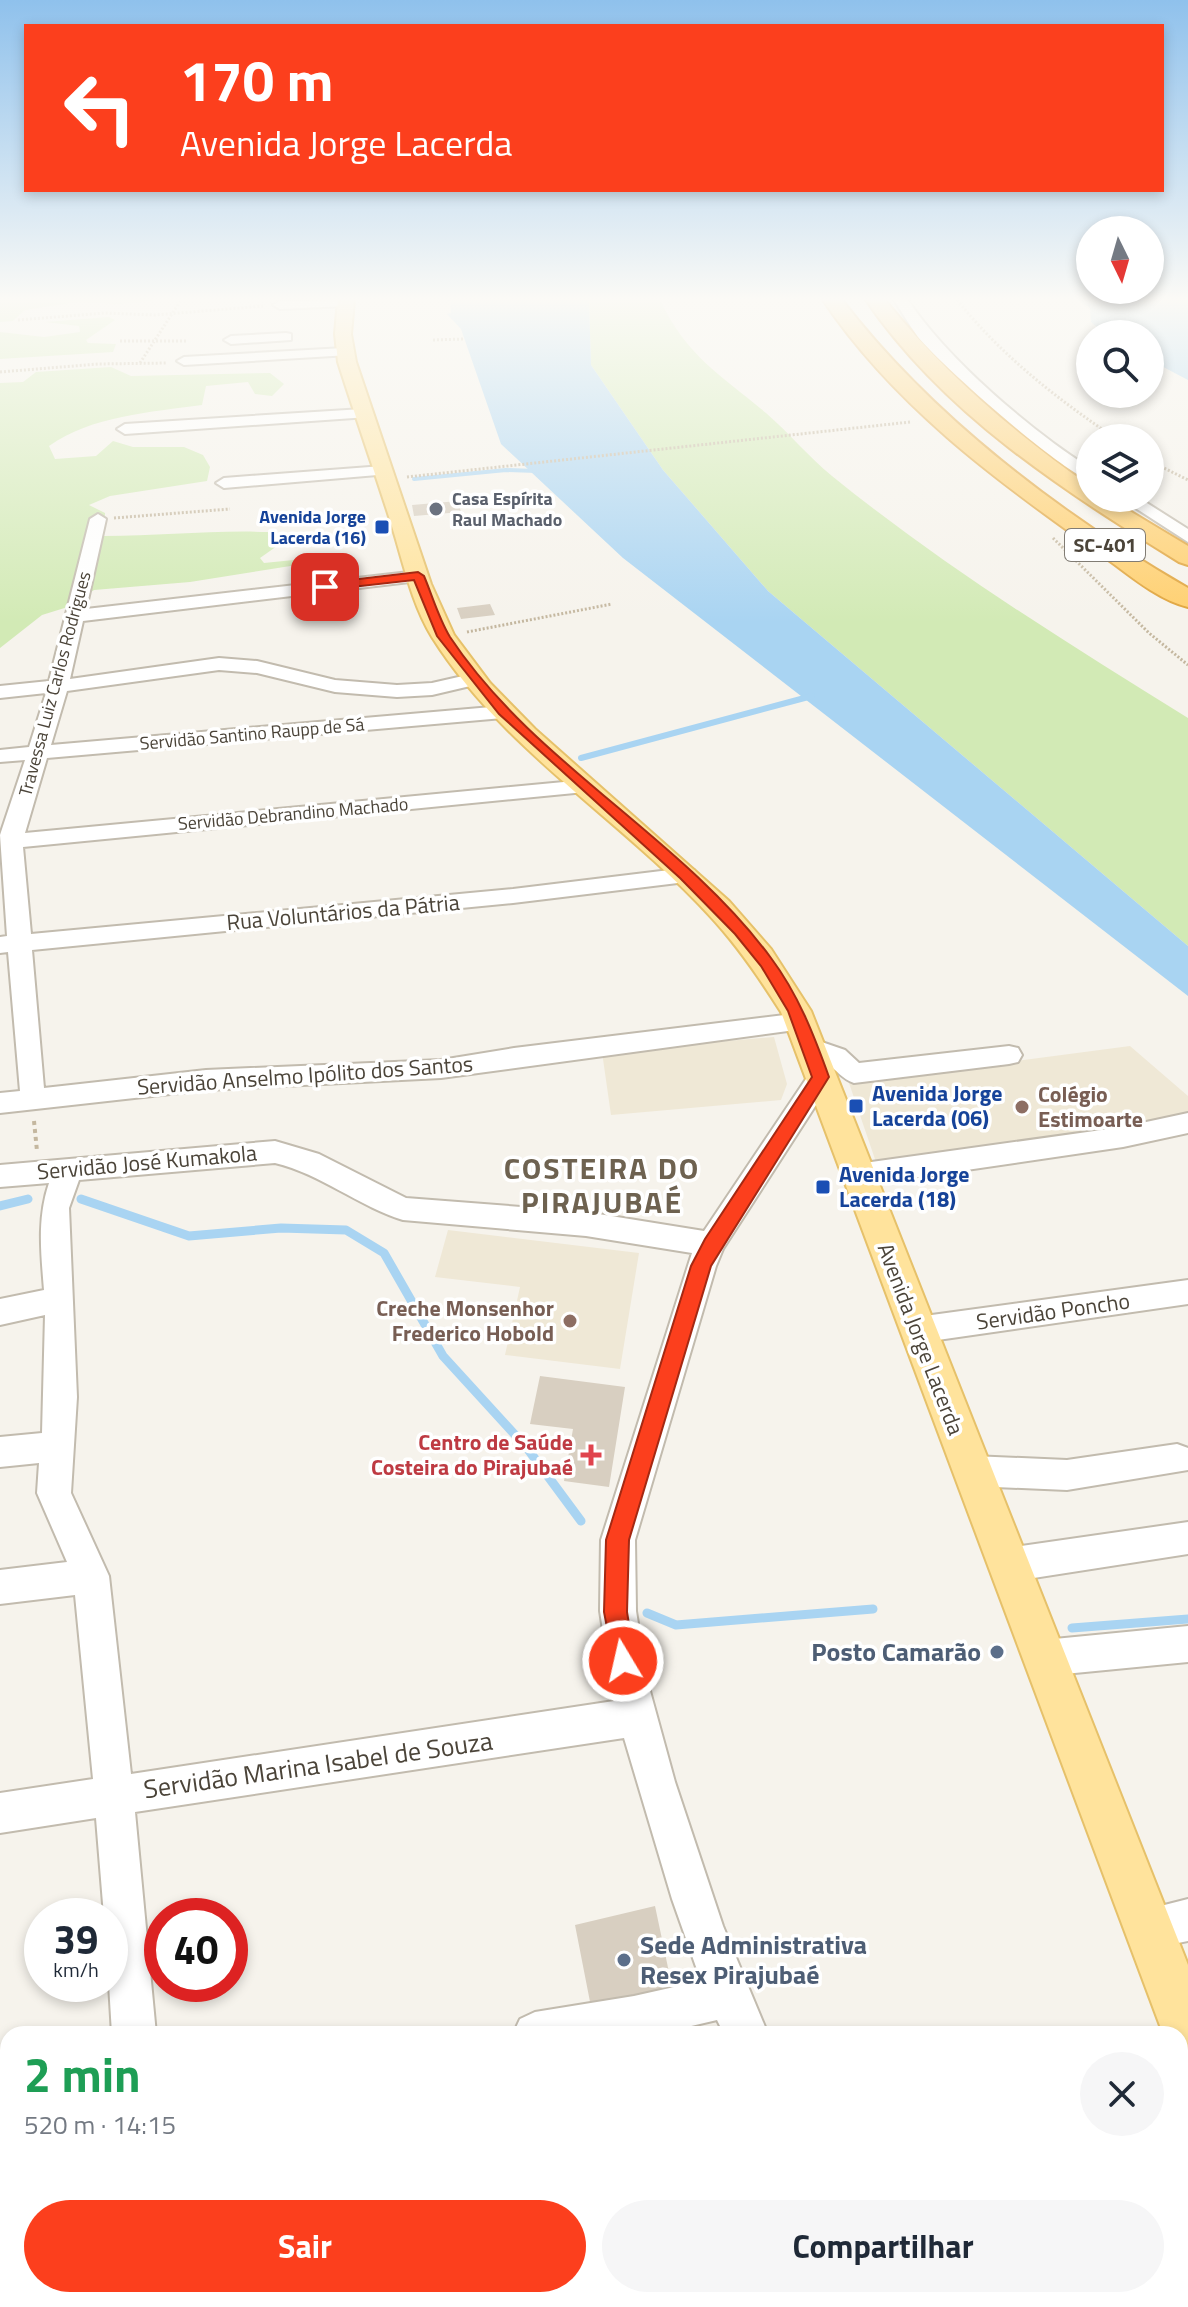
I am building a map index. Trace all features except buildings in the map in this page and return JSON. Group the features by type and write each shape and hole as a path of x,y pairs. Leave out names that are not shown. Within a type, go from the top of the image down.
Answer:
{"highway":[{"name":"SC-401","path":"926,408 962,440 1095,539 1188,599"},
{"name":"SC-401","path":"976,408 1042,464 1076,488"},
{"name":"SC-401","path":"1114,512 1188,557"}],"main road":[{"name":"Avenida Jorge Lacerda","path":"362,408 418,576 443,636 503,712 686,875 767,962 811,1049 1186,2026"}],"street":[{"path":"1003,408 1076,465"},
{"path":"125,429 363,414"},
{"path":"224,483 385,475"},
{"path":"1150,512 1188,537"},
{"name":"Travessa Luiz Carlos Rodrigues","path":"31,1093 9,944 5,842 39,753 98,519"},
{"path":"76,616 418,576"},
{"path":"0,692 219,664 265,668 335,686 397,691 432,689 476,679"},
{"name":"Servidão Santino Raupp de Sá","path":"0,756 503,712"},
{"name":"Servidão Debrandino Machado","path":"5,842 585,786"},
{"name":"Rua Voluntários da Pátria","path":"9,944 513,896 686,875"},
{"path":"742,2026 704,1935 636,1717 616,1612 618,1540 691,1296 711,1244 811,1049 836,1057 854,1073 1009,1055"},
{"name":"Servidão Anselmo Ipólito dos Santos","path":"0,1103 31,1093 206,1080 441,1069 514,1057 811,1049"},
{"path":"857,1175 1123,1137 1188,1123"},
{"name":"Servidão José Kumakola","path":"0,1176 275,1152 309,1161 378,1200 403,1209 586,1224 711,1244"},
{"path":"54,1170 61,1397 54,1493 91,1576 133,2026"},
{"name":"Servidão Poncho","path":"917,1330 1188,1292"},
{"path":"0,1312 60,1299"},
{"path":"0,1452 56,1447"},
{"path":"972,1471 1067,1475 1177,1459"},
{"path":"1008,1565 1188,1538"},
{"path":"0,1587 91,1576"},
{"path":"1044,1658 1188,1644"},
{"name":"Servidão Marina Isabel de Souza","path":"0,1813 636,1717"},
{"path":"1148,1928 1188,1920"},
{"path":"584,2026 728,1996"}],"path":[{"path":"1073,408 1096,424"},
{"path":"385,475 503,467 910,422"},
{"path":"1164,468 1188,480"},
{"path":"98,519 230,509"},
{"path":"443,636 612,604"},
{"path":"31,1093 54,1170"}],"shaded area":[{"path":"774,1037 787,1084 781,1100 611,1115 602,1052"},
{"name":"Colégio Estimoarte","path":"1130,1046 1188,1096 1188,1117 878,1168 849,1083"},
{"name":"Creche Monsenhor Frederico Hobold","path":"448,1230 639,1253 620,1369 505,1355 520,1287 435,1277"}],"green space":[{"path":"0,408 182,408 102,422 49,446 55,459 96,456 113,441 133,447 184,447 203,455 210,467 207,481 110,496 89,505 105,513 104,536 268,532 277,546 260,558 264,563 323,557 322,561 190,582 94,590 71,606 42,615 0,648"},
{"path":"620,408 758,408 832,476 917,541 1051,632 1188,718 1188,946 768,591 663,470"}],"water":[{"path":"488,408 620,408 663,470 768,591 1188,946 1188,996 623,558 501,444"}],"waterway":[{"path":"414,479 506,470 537,471"},
{"path":"581,758 812,696"},
{"path":"0,1206 28,1199"},
{"path":"81,1199 189,1236 281,1228 346,1230 384,1253 443,1356 527,1448 581,1521"},
{"path":"647,1613 676,1625 873,1609"},
{"path":"1072,1628 1188,1619"}],"place":[{"name":"Casa Espírita Raul Machado","path":"436,509"},
{"name":"Avenida Jorge Lacerda (16)","path":"382,527"},
{"name":"Avenida Jorge Lacerda (06)","path":"856,1106"},
{"name":"Colégio Estimoarte","path":"1022,1107"},
{"name":"Avenida Jorge Lacerda (18)","path":"823,1187"},
{"name":"Creche Monsenhor Frederico Hobold","path":"570,1321"},
{"name":"Centro de Saúde Costeira do Pirajubaé","path":"591,1455"},
{"name":"Posto Camarão","path":"997,1652"},
{"name":"Sede Administrativa Resex Pirajubaé","path":"624,1960"}],"district":[{"name":"COSTEIRA DO PIRAJUBAÉ","path":"602,1186"}],"route":[{"path":"325,587 418,576 443,636 503,712 686,875 767,962 796,1011 821,1077 711,1244 701,1266 618,1540 614,1576 623,1661"}]}
